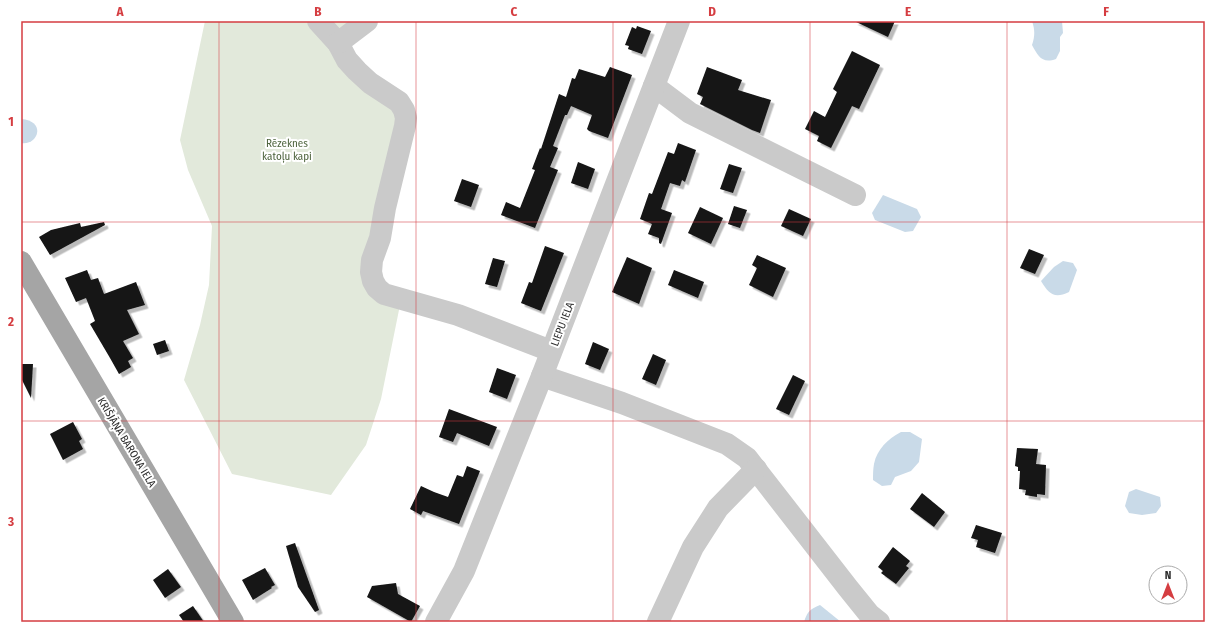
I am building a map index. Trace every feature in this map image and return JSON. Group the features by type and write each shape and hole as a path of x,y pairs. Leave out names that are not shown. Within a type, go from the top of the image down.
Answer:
{"main road":[{"name":"KRIŠJĀŅA BARONA IELA","path":"21,262 233,622"}],"street":[{"path":"318,21 338,43 347,60 357,71 370,83 399,102 404,110 406,118 385,208 380,238 372,260 371,272 373,281 377,288 384,294 458,315 551,351"},
{"path":"338,43 367,21"},
{"name":"LIEPU IELA","path":"436,622 464,571 542,376 679,21"},
{"path":"654,86 690,113 855,195"},
{"path":"542,376 622,403 727,444 747,458 848,588 869,614 879,622"},
{"path":"658,622 693,547 714,514 756,469"}],"green space":[{"name":"Rēzeknes katoļu kapi","path":"205,21 362,21 337,58 398,114 375,225 362,264 400,305 381,399 366,445 331,495 232,474 184,380 200,325 209,285 212,226 188,170 180,140"}],"water":[{"path":"1032,21 1062,21 1063,33 1060,37 1060,51 1056,59 1044,60 1036,53 1032,45 1034,39 1034,27"},
{"path":"21,119 29,121 37,128 35,137 32,141 27,143 21,143"},
{"path":"883,195 917,209 921,217 913,231 905,232 875,220 872,213"},
{"path":"1063,261 1073,263 1077,270 1069,292 1059,295 1052,294 1041,281 1054,267"},
{"path":"901,432 910,432 922,439 919,462 911,471 895,477 891,485 882,486 873,480 875,459 880,449"},
{"path":"1136,489 1160,497 1161,506 1156,513 1142,515 1129,513 1125,506 1129,492"},
{"path":"820,605 841,622 804,622 809,611"}],"building":[{"path":"854,21 895,21 888,37"},
{"path":"637,26 651,31 642,54 628,49 629,46 625,45 632,27 636,29"},
{"path":"852,51 880,65 859,109 852,106 831,148 817,141 819,136 805,129 814,111 825,117 837,92 833,89"},
{"path":"610,67 632,75 608,138 589,131 587,129 592,115 571,106 567,115 565,115 553,146 558,148 550,167 558,170 535,228 501,215 506,202 520,208 535,170 532,169 540,148 541,149 559,94 566,97 572,78 575,79 579,69 605,77"},
{"path":"707,67 742,80 738,90 771,100 760,133 700,104 703,97 697,94"},
{"path":"678,143 696,150 685,182 682,180 680,186 670,183 661,209 672,213 661,244 659,243 659,238 648,234 652,224 640,219 649,193 652,194 668,152 674,154"},
{"path":"578,162 595,169 588,189 571,183"},
{"path":"729,164 742,168 733,193 720,189"},
{"path":"462,179 479,185 471,207 454,201"},
{"path":"734,206 747,210 740,228 728,224"},
{"path":"700,207 723,218 711,244 688,233"},
{"path":"789,209 811,219 803,236 781,226"},
{"path":"104,222 105,225 50,255 39,237 51,230 80,223 81,227"},
{"path":"545,246 564,253 541,311 521,303 529,282 532,283"},
{"path":"1029,249 1044,255 1035,274 1020,268"},
{"path":"757,255 786,268 773,297 749,285 757,268 752,265"},
{"path":"627,257 652,268 639,304 612,292"},
{"path":"493,258 505,261 497,287 485,284"},
{"path":"87,270 91,280 98,278 104,294 136,282 145,305 127,310 139,334 123,341 133,358 128,361 131,367 119,374 90,324 95,321 86,298 76,302 65,278"},
{"path":"674,270 704,282 698,298 668,285"},
{"path":"165,340 169,351 157,355 153,344"},
{"path":"593,342 609,349 600,370 585,364"},
{"path":"653,354 666,360 656,385 642,379"},
{"path":"21,364 33,364 31,398 21,378"},
{"path":"497,368 516,375 507,399 489,392"},
{"path":"793,375 805,381 789,415 776,409"},
{"path":"449,409 497,427 489,446 457,433 453,442 439,437"},
{"path":"73,422 82,439 79,441 83,449 63,460 50,434"},
{"path":"1017,448 1038,449 1036,464 1046,465 1045,495 1037,494 1037,497 1025,495 1026,490 1019,489 1020,471 1018,471 1018,467 1015,466"},
{"path":"467,466 480,471 459,524 423,511 421,515 410,509 421,486 448,497 457,475 463,477"},
{"path":"922,493 945,512 934,527 910,509"},
{"path":"976,525 1002,533 995,553 976,547 978,540 971,538"},
{"path":"295,543 319,610 315,612 298,587 286,546"},
{"path":"893,547 910,561 906,566 909,568 896,584 881,573 883,571 878,567"},
{"path":"265,568 275,585 253,600 242,580"},
{"path":"168,569 181,587 165,598 153,580"},
{"path":"396,583 398,594 420,606 411,622 367,597 372,586"},
{"path":"193,606 204,622 184,622 179,615"}]}
